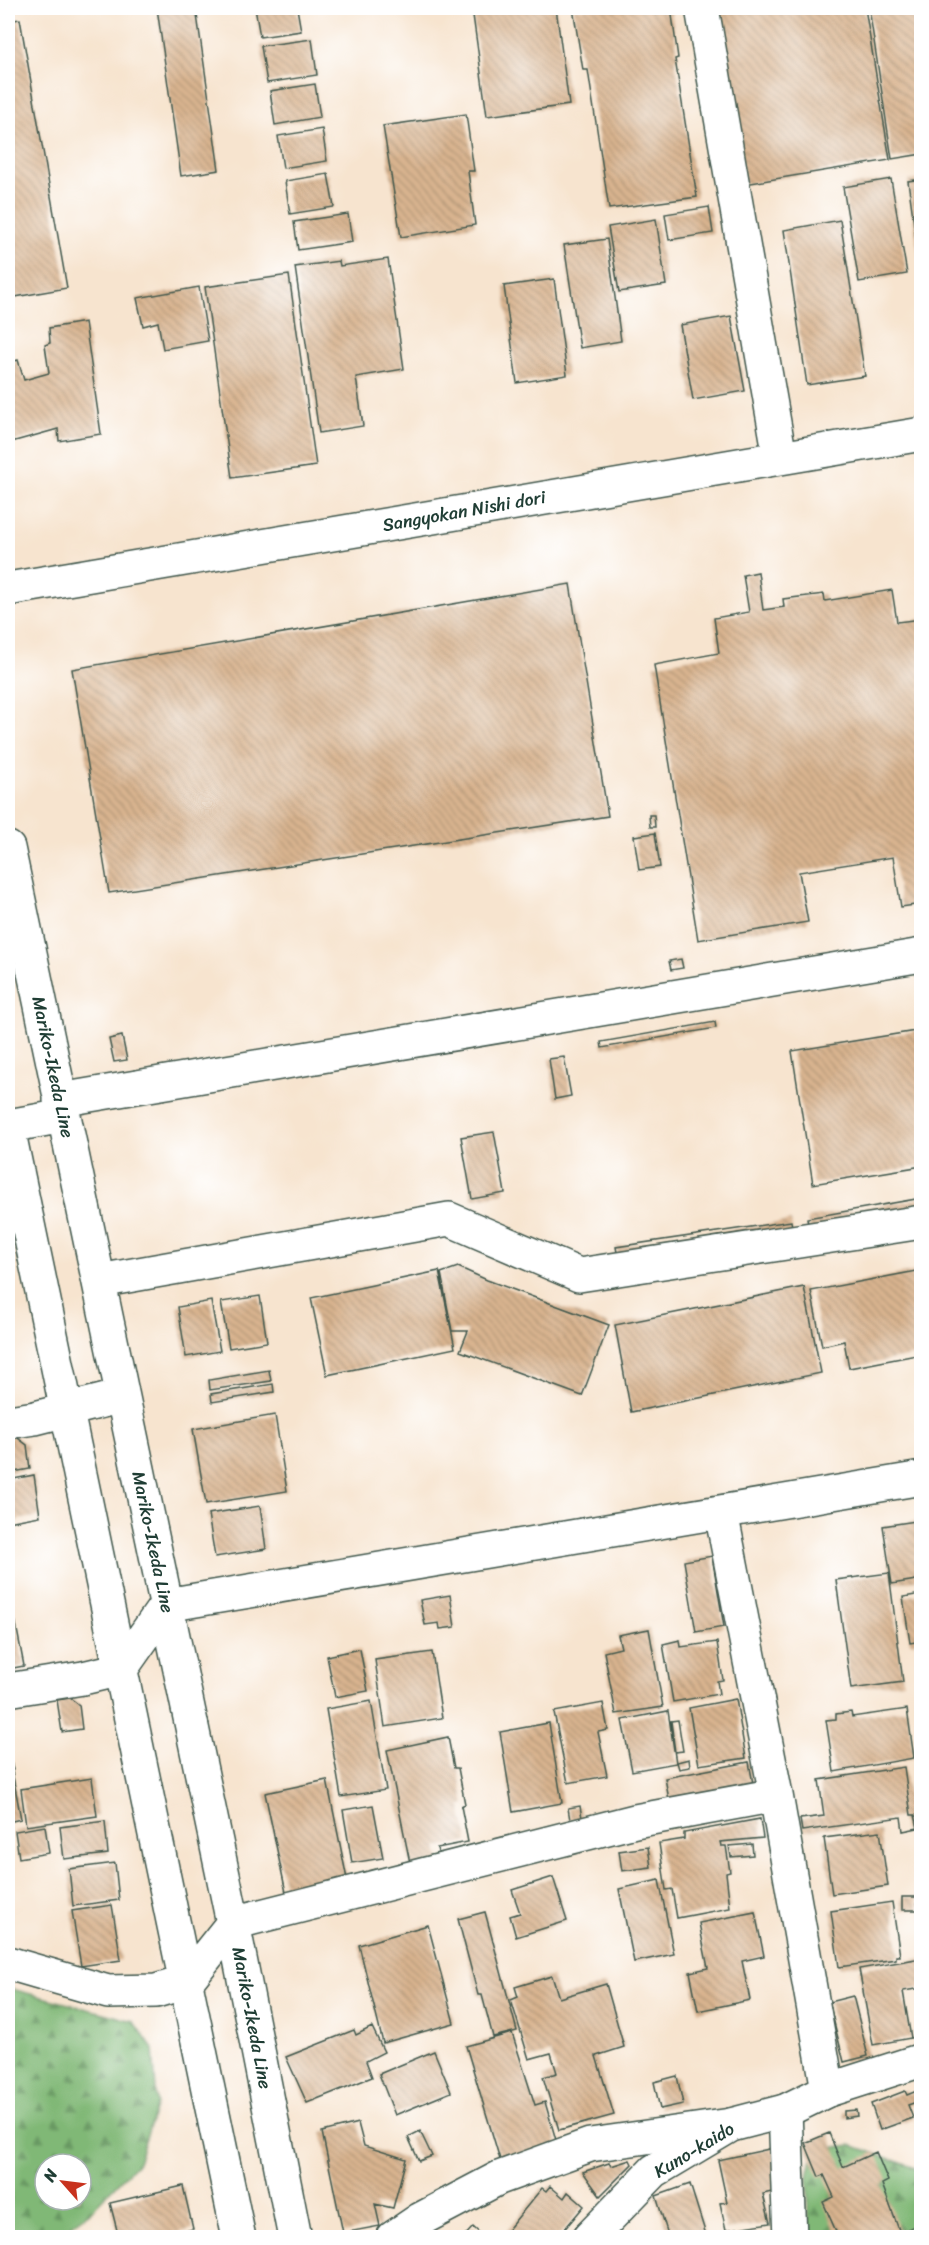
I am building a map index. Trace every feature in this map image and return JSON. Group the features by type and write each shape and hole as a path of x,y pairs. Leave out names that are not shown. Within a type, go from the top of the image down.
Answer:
{"street":[{"path":"702,8 780,457"},
{"name":"Sangyokan Nishi dori","path":"8,589 921,434"},
{"name":"Mariko-Ikeda Line","path":"8,848 233,1923 295,2238"},
{"path":"239,2238 8,1127 62,1108 921,955"},
{"path":"99,1281 449,1219 579,1275 921,1222"},
{"path":"8,1422 122,1396"},
{"path":"8,1689 121,1670 166,1605 921,1478"},
{"path":"721,1512 776,1795 828,2090"},
{"path":"8,1963 108,1992 156,1991 186,1982 233,1923 635,1821 776,1795"},
{"name":"Kuno-kaido","path":"589,2238 654,2171 731,2125 785,2111 828,2090 921,2060"},
{"path":"785,2111 790,2238"},
{"path":"393,2238 421,2219 499,2178 590,2145 731,2125"}],"green space":[{"path":"8,1988 133,2021 153,2049 157,2104 138,2162 93,2209 93,2152 33,2152 33,2212 90,2212 55,2237 8,2237"},
{"path":"851,2145 921,2170 921,2237 809,2238 808,2176 814,2150"}],"building":[{"path":"157,8 196,8 219,170 181,176"},
{"path":"255,8 297,8 301,31 260,37"},
{"path":"472,8 556,8 569,105 487,116"},
{"path":"573,8 671,8 678,58 675,59 697,197 609,209 588,70 583,70"},
{"path":"717,8 865,8 890,160 745,184"},
{"path":"869,8 922,8 922,154 892,159"},
{"path":"20,19 67,288 9,298 8,21"},
{"path":"312,39 317,75 267,83 261,46"},
{"path":"315,84 320,117 275,125 270,91"},
{"path":"466,114 474,171 468,171 475,225 401,237 383,126"},
{"path":"322,129 327,161 283,168 278,136"},
{"path":"328,174 334,207 290,214 285,181"},
{"path":"891,179 907,274 859,282 843,187"},
{"path":"922,179 922,260 919,260 908,181"},
{"path":"709,207 713,233 669,240 665,214"},
{"path":"348,214 352,242 298,250 294,222"},
{"path":"656,219 666,285 619,292 608,227"},
{"path":"840,220 865,376 807,385 784,230"},
{"path":"607,239 621,341 580,348 564,245"},
{"path":"388,259 404,369 356,377 363,426 319,433 295,267 339,261 340,266"},
{"path":"289,275 316,466 232,478 205,287"},
{"path":"554,279 567,375 517,383 504,286"},
{"path":"199,287 208,341 163,349 158,322 143,326 137,298"},
{"path":"731,316 745,391 693,400 680,325"},
{"path":"85,322 101,434 59,441 58,429 8,443 8,363 18,360 24,380 49,373 45,345 50,343 49,328"},
{"path":"758,572 763,610 784,607 783,599 824,594 825,601 892,590 897,622 922,619 922,904 901,907 893,857 799,872 808,922 698,940 654,665 719,653 714,618 749,612 743,575"},
{"path":"570,584 608,816 109,893 72,669"},
{"path":"649,815 654,815 655,827 650,827"},
{"path":"655,833 660,867 639,870 634,836"},
{"path":"681,959 683,968 671,970 669,961"},
{"path":"715,1022 716,1028 602,1048 601,1042"},
{"path":"922,1030 922,1166 813,1184 792,1051"},
{"path":"122,1036 127,1060 114,1062 109,1039"},
{"path":"564,1057 571,1096 555,1099 549,1059"},
{"path":"494,1132 505,1193 472,1199 461,1137"},
{"path":"922,1198 922,1210 809,1230 807,1218"},
{"path":"791,1221 793,1233 618,1258 616,1247"},
{"path":"458,1267 609,1325 582,1396 460,1351 468,1331 452,1331 441,1273"},
{"path":"922,1270 922,1354 849,1368 844,1341 822,1346 811,1291"},
{"path":"439,1271 455,1348 327,1375 311,1298"},
{"path":"804,1287 821,1373 631,1412 615,1325"},
{"path":"260,1296 267,1342 229,1348 221,1302"},
{"path":"211,1301 220,1351 186,1357 178,1307"},
{"path":"269,1370 271,1381 210,1390 209,1380"},
{"path":"273,1384 274,1392 212,1402 211,1394"},
{"path":"275,1415 287,1491 206,1504 193,1429"},
{"path":"15,1436 27,1445 30,1469 8,1473 8,1437"},
{"path":"34,1475 40,1516 8,1522 8,1480"},
{"path":"260,1506 266,1549 215,1557 208,1514"},
{"path":"922,1520 922,1579 892,1584 883,1526"},
{"path":"712,1556 724,1627 696,1632 684,1561"},
{"path":"889,1573 903,1682 851,1689 836,1580"},
{"path":"8,1583 24,1666 8,1669"},
{"path":"922,1594 922,1641 910,1643 903,1597"},
{"path":"450,1595 455,1627 440,1629 439,1623 425,1625 420,1600"},
{"path":"649,1629 663,1707 616,1714 604,1652 621,1648 618,1635"},
{"path":"680,1640 681,1647 717,1642 723,1680 717,1681 719,1694 673,1702 663,1644"},
{"path":"360,1649 368,1691 335,1697 327,1656"},
{"path":"432,1652 442,1718 385,1727 375,1660"},
{"path":"70,1698 79,1705 82,1729 62,1732 57,1700"},
{"path":"736,1699 746,1758 699,1765 689,1708"},
{"path":"371,1701 386,1790 341,1797 326,1709"},
{"path":"603,1703 608,1730 598,1732 607,1776 568,1783 554,1712"},
{"path":"907,1709 914,1758 834,1772 826,1720 836,1719 836,1714 851,1712 852,1717"},
{"path":"668,1711 676,1763 632,1771 622,1720"},
{"path":"678,1720 683,1751 675,1752 671,1721"},
{"path":"549,1723 562,1803 513,1812 500,1732"},
{"path":"448,1737 454,1768 458,1768 465,1804 461,1806 468,1842 437,1848 441,1864 411,1868 387,1750"},
{"path":"8,1748 13,1770 8,1771"},
{"path":"689,1759 690,1767 679,1769 677,1762"},
{"path":"749,1762 754,1789 670,1805 665,1778"},
{"path":"904,1767 911,1815 915,1815 918,1828 903,1831 901,1817 802,1831 800,1819 824,1816 819,1780"},
{"path":"12,1771 21,1819 8,1822 8,1772"},
{"path":"92,1778 97,1816 26,1826 21,1789"},
{"path":"327,1780 349,1889 288,1902 265,1793"},
{"path":"373,1805 383,1858 352,1863 343,1810"},
{"path":"580,1806 582,1818 570,1820 568,1808"},
{"path":"760,1819 763,1838 720,1842 721,1846 726,1846 730,1872 726,1873 730,1908 677,1918 672,1889 666,1890 659,1843 684,1839 684,1833"},
{"path":"105,1821 108,1854 64,1859 60,1827"},
{"path":"45,1826 49,1853 19,1858 15,1831"},
{"path":"880,1831 888,1886 832,1894 824,1838"},
{"path":"752,1844 753,1855 731,1857 729,1846"},
{"path":"648,1847 651,1867 622,1871 619,1851"},
{"path":"115,1863 119,1900 73,1906 69,1869"},
{"path":"553,1877 567,1921 516,1937 510,1916 520,1913 512,1890"},
{"path":"659,1880 674,1954 634,1962 619,1889"},
{"path":"902,1897 917,1897 918,1910 902,1910"},
{"path":"892,1902 900,1956 896,1956 896,1959 839,1967 831,1911"},
{"path":"112,1905 121,1960 81,1966 72,1911"},
{"path":"485,1912 517,2031 493,2037 482,1995 478,1995 458,1919"},
{"path":"755,1912 764,1956 742,1961 750,2000 698,2011 690,1972 708,1968 699,1923"},
{"path":"428,1925 454,2023 383,2043 359,1945"},
{"path":"922,1958 922,1988 903,1991 911,2038 873,2045 859,1969"},
{"path":"552,1976 559,1998 606,1984 624,2047 596,2056 614,2115 559,2130 543,2077 557,2073 551,2053 529,2059 511,2000 518,1997 515,1987"},
{"path":"853,1996 868,2056 844,2062 829,2002"},
{"path":"372,2027 384,2052 366,2061 372,2077 307,2103 286,2057 354,2030 356,2035"},
{"path":"512,2033 535,2105 545,2102 558,2147 501,2163 466,2046"},
{"path":"434,2051 451,2092 395,2115 379,2074"},
{"path":"677,2076 683,2104 660,2109 654,2082"},
{"path":"919,2090 922,2100 908,2105 913,2118 880,2130 871,2104 905,2091 907,2095"},
{"path":"856,2110 857,2116 844,2118 844,2111"},
{"path":"358,2123 364,2146 406,2159 393,2208 375,2204 380,2226 343,2233 322,2132"},
{"path":"420,2131 432,2156 419,2161 408,2137"},
{"path":"829,2133 843,2167 876,2152 888,2181 882,2184 902,2238 839,2238 823,2202 834,2197 824,2175 819,2177 805,2143"},
{"path":"774,2148 780,2190 763,2194 770,2223 726,2230 720,2203 727,2202 718,2160"},
{"path":"630,2160 632,2164 600,2196 583,2172 609,2163 611,2166"},
{"path":"690,2184 707,2238 669,2238 656,2196"},
{"path":"183,2186 193,2229 159,2238 119,2238 110,2203"},
{"path":"550,2186 564,2198 568,2192 584,2206 557,2238 501,2238 542,2188 546,2191"},
{"path":"922,2222 922,2238 905,2238 902,2232"},
{"path":"473,2227 485,2238 463,2238"}]}
